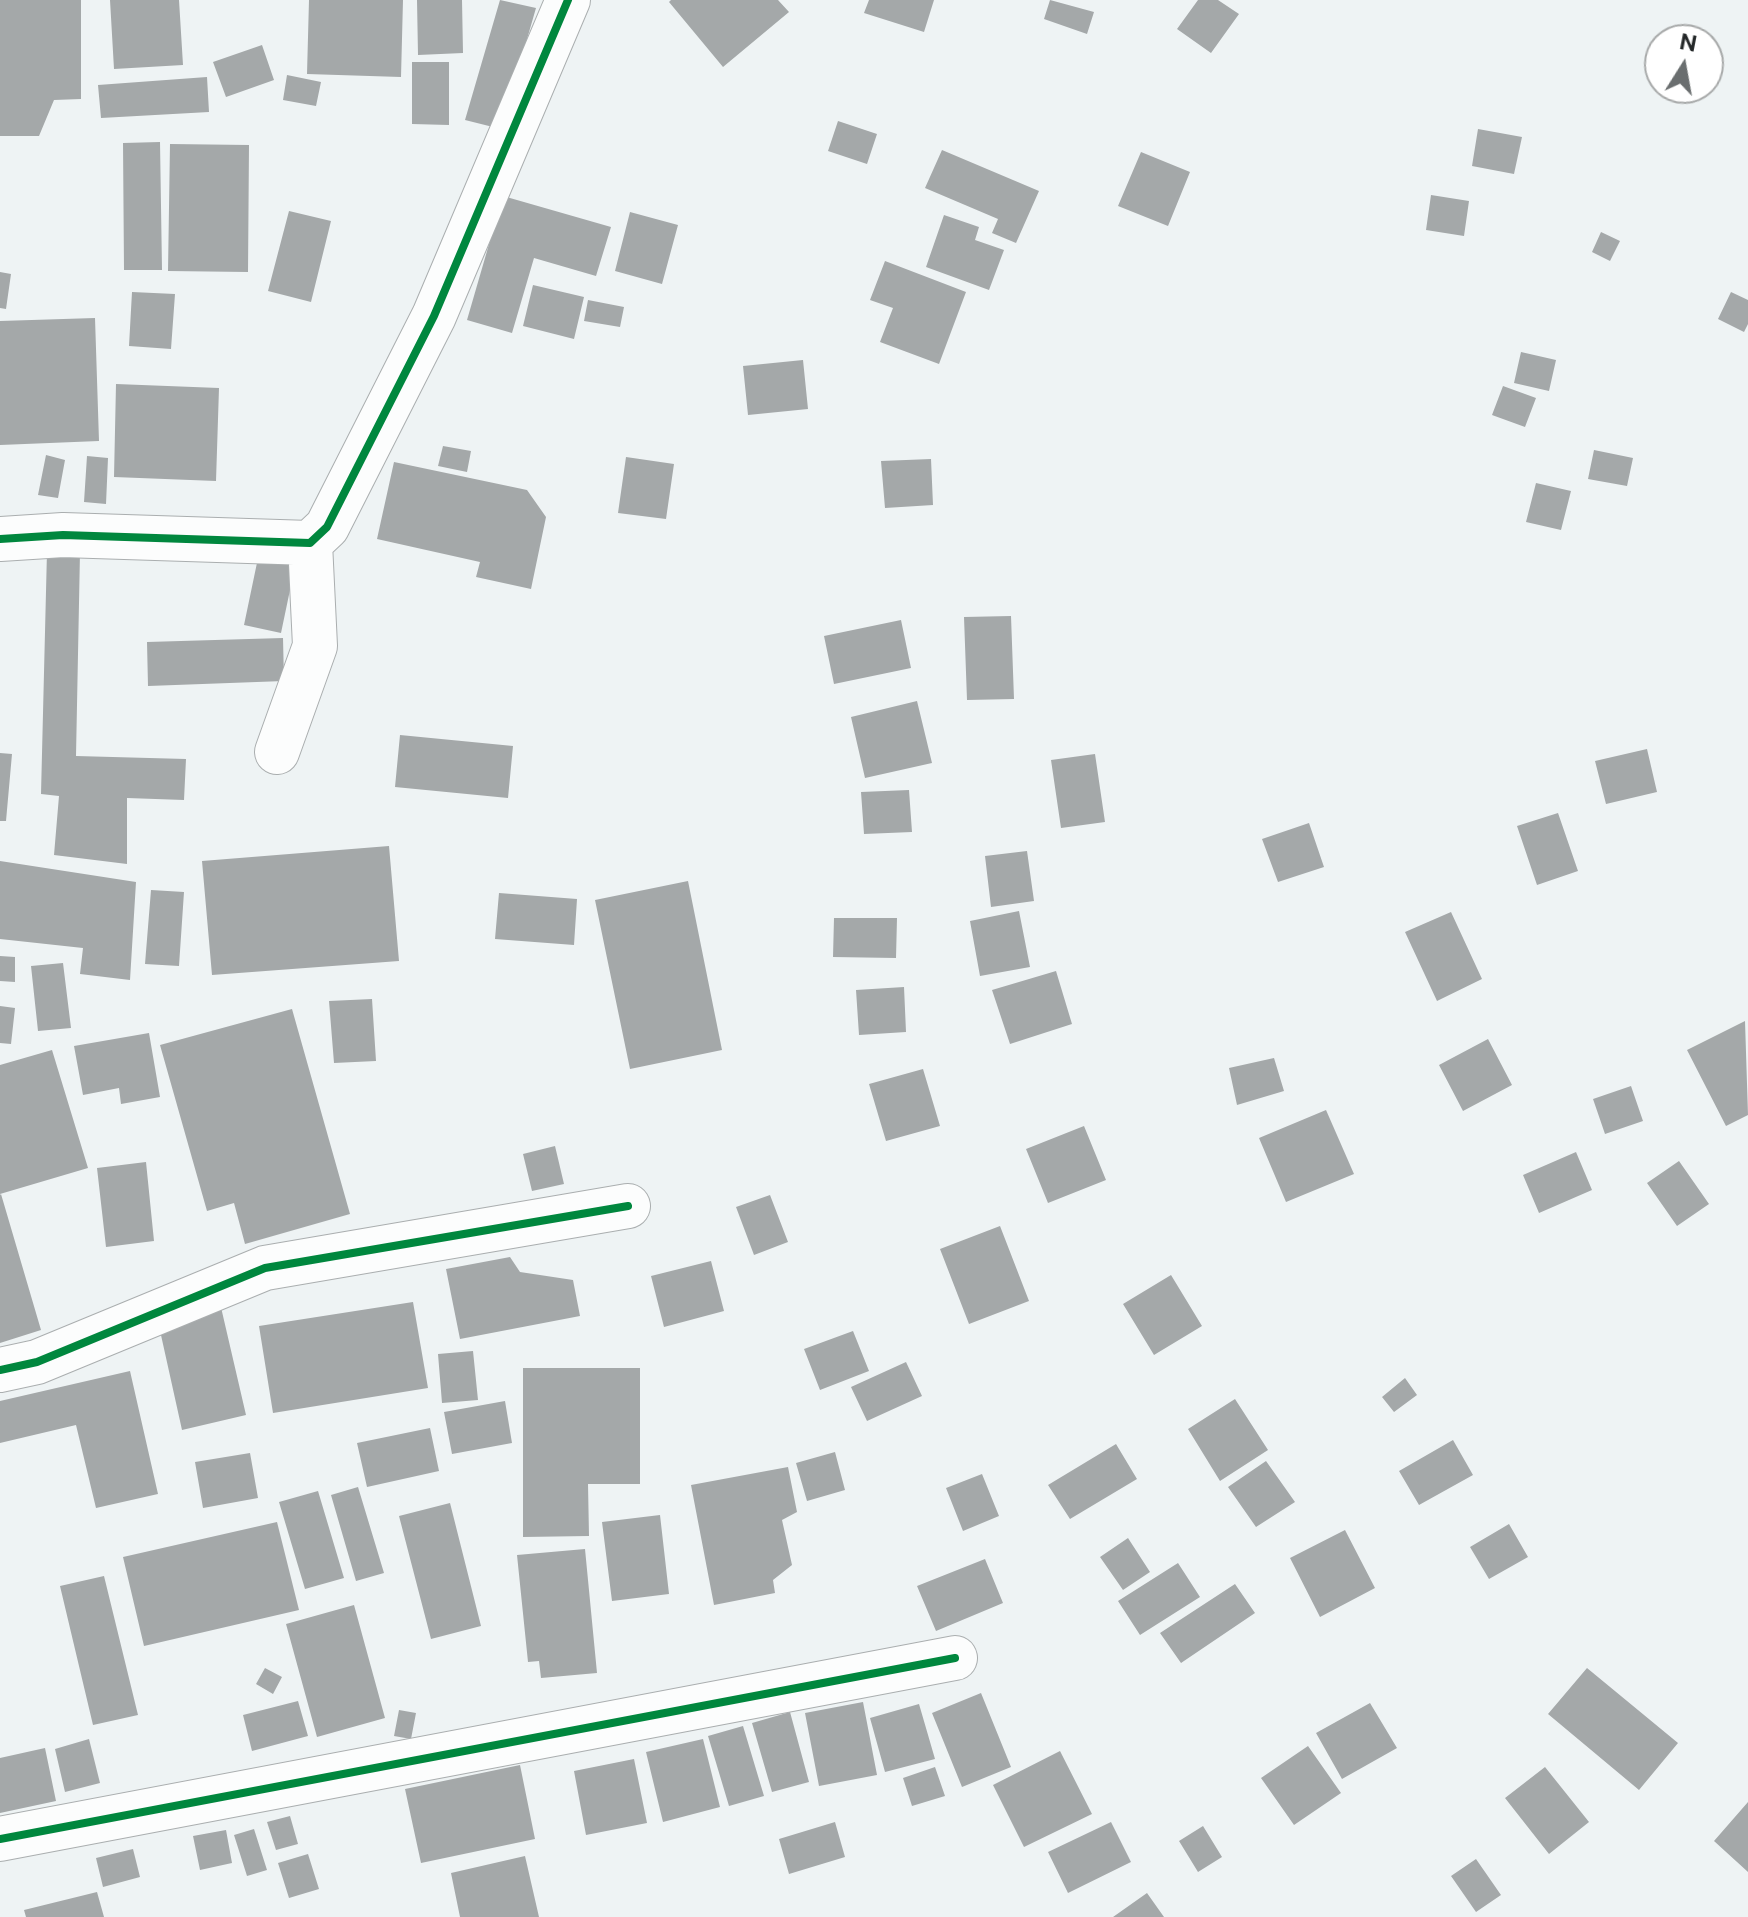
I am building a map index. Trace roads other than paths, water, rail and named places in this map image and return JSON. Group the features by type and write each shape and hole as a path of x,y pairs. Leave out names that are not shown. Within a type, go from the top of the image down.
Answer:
{"street":[{"path":"0,539 63,535 310,543 327,527 434,316 568,0"},
{"path":"277,752 315,646 310,543"},
{"path":"0,1370 37,1362 265,1268 628,1206"},
{"path":"0,1839 955,1658"}]}
